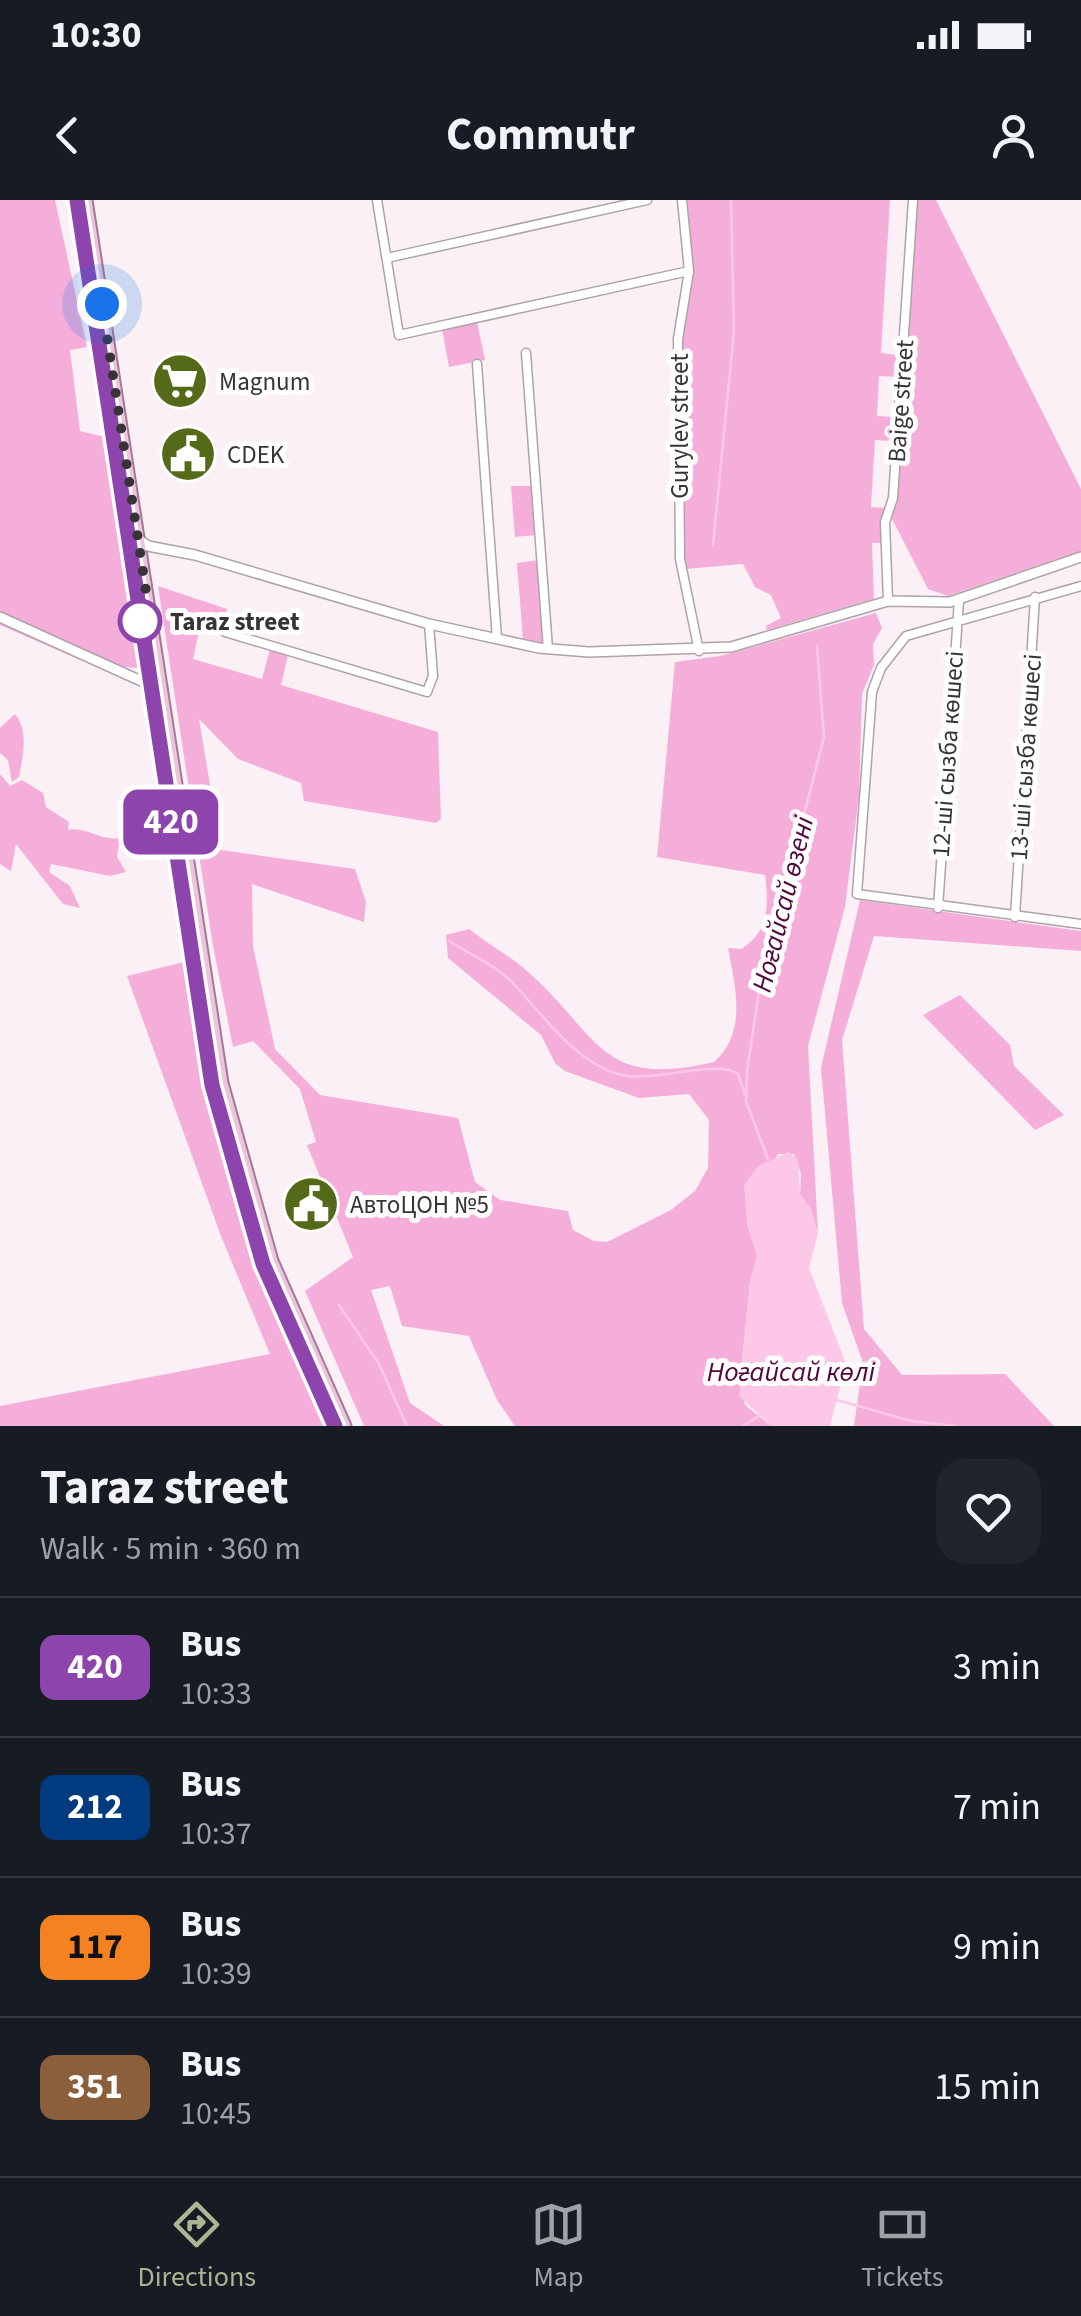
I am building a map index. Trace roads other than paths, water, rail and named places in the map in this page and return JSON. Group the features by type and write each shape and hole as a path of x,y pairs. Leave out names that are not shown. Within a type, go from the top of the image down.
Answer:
{"main road":[{"path":"84,201 222,1083 272,1261 346,1426"},
{"path":"84,201 150,684 212,1085 263,1264 334,1426"}],"street":[{"path":"377,200 399,335 689,271"},
{"path":"387,258 647,200"},
{"name":"Gurylev street","path":"682,200 689,271 678,340 680,559 699,651"},
{"name":"Baige street","path":"888,601 885,525 893,498 913,200"},
{"path":"526,353 548,649"},
{"path":"476,364 497,639"},
{"path":"138,539 429,624 548,649 699,651 750,643 888,601 959,600 1081,557"},
{"path":"142,571 146,556 163,549"},
{"path":"1081,586 956,618 906,636 876,678 857,894 938,908 1081,924"},
{"name":"13-ші сызба көшесі","path":"1015,917 1035,597"},
{"name":"12-ші сызба көшесі","path":"938,908 959,600"},
{"path":"0,617 150,684"},
{"path":"224,632 427,692 433,676 429,624"}],"water":[{"name":"Ноғайсай көлі","path":"789,1152 798,1160 800,1195 810,1207 818,1233 809,1268 846,1364 830,1426 771,1426 739,1396 750,1282 757,1256 747,1223 744,1185 758,1166"}],"waterway":[{"name":"Ноғайсай өзені","path":"713,545 734,331 731,200"},
{"name":"Ноғайсай өзені","path":"768,1159 746,1101 747,1071 759,991 824,737 817,646"},
{"path":"449,941 507,978 561,1036 603,1068 632,1076 728,1070 738,1074 745,1095"},
{"path":"339,1305 379,1364 407,1426"},
{"name":"Ноғайсай өзені","path":"837,1400 911,1421 956,1426"},
{"path":"743,1426 759,1416"}],"place":[{"name":"Magnum","path":"180,381"},
{"name":"CDEK","path":"188,454"},
{"name":"Taraz street","path":"140,621"},
{"name":"АвтоЦОН №5","path":"311,1204"}]}
